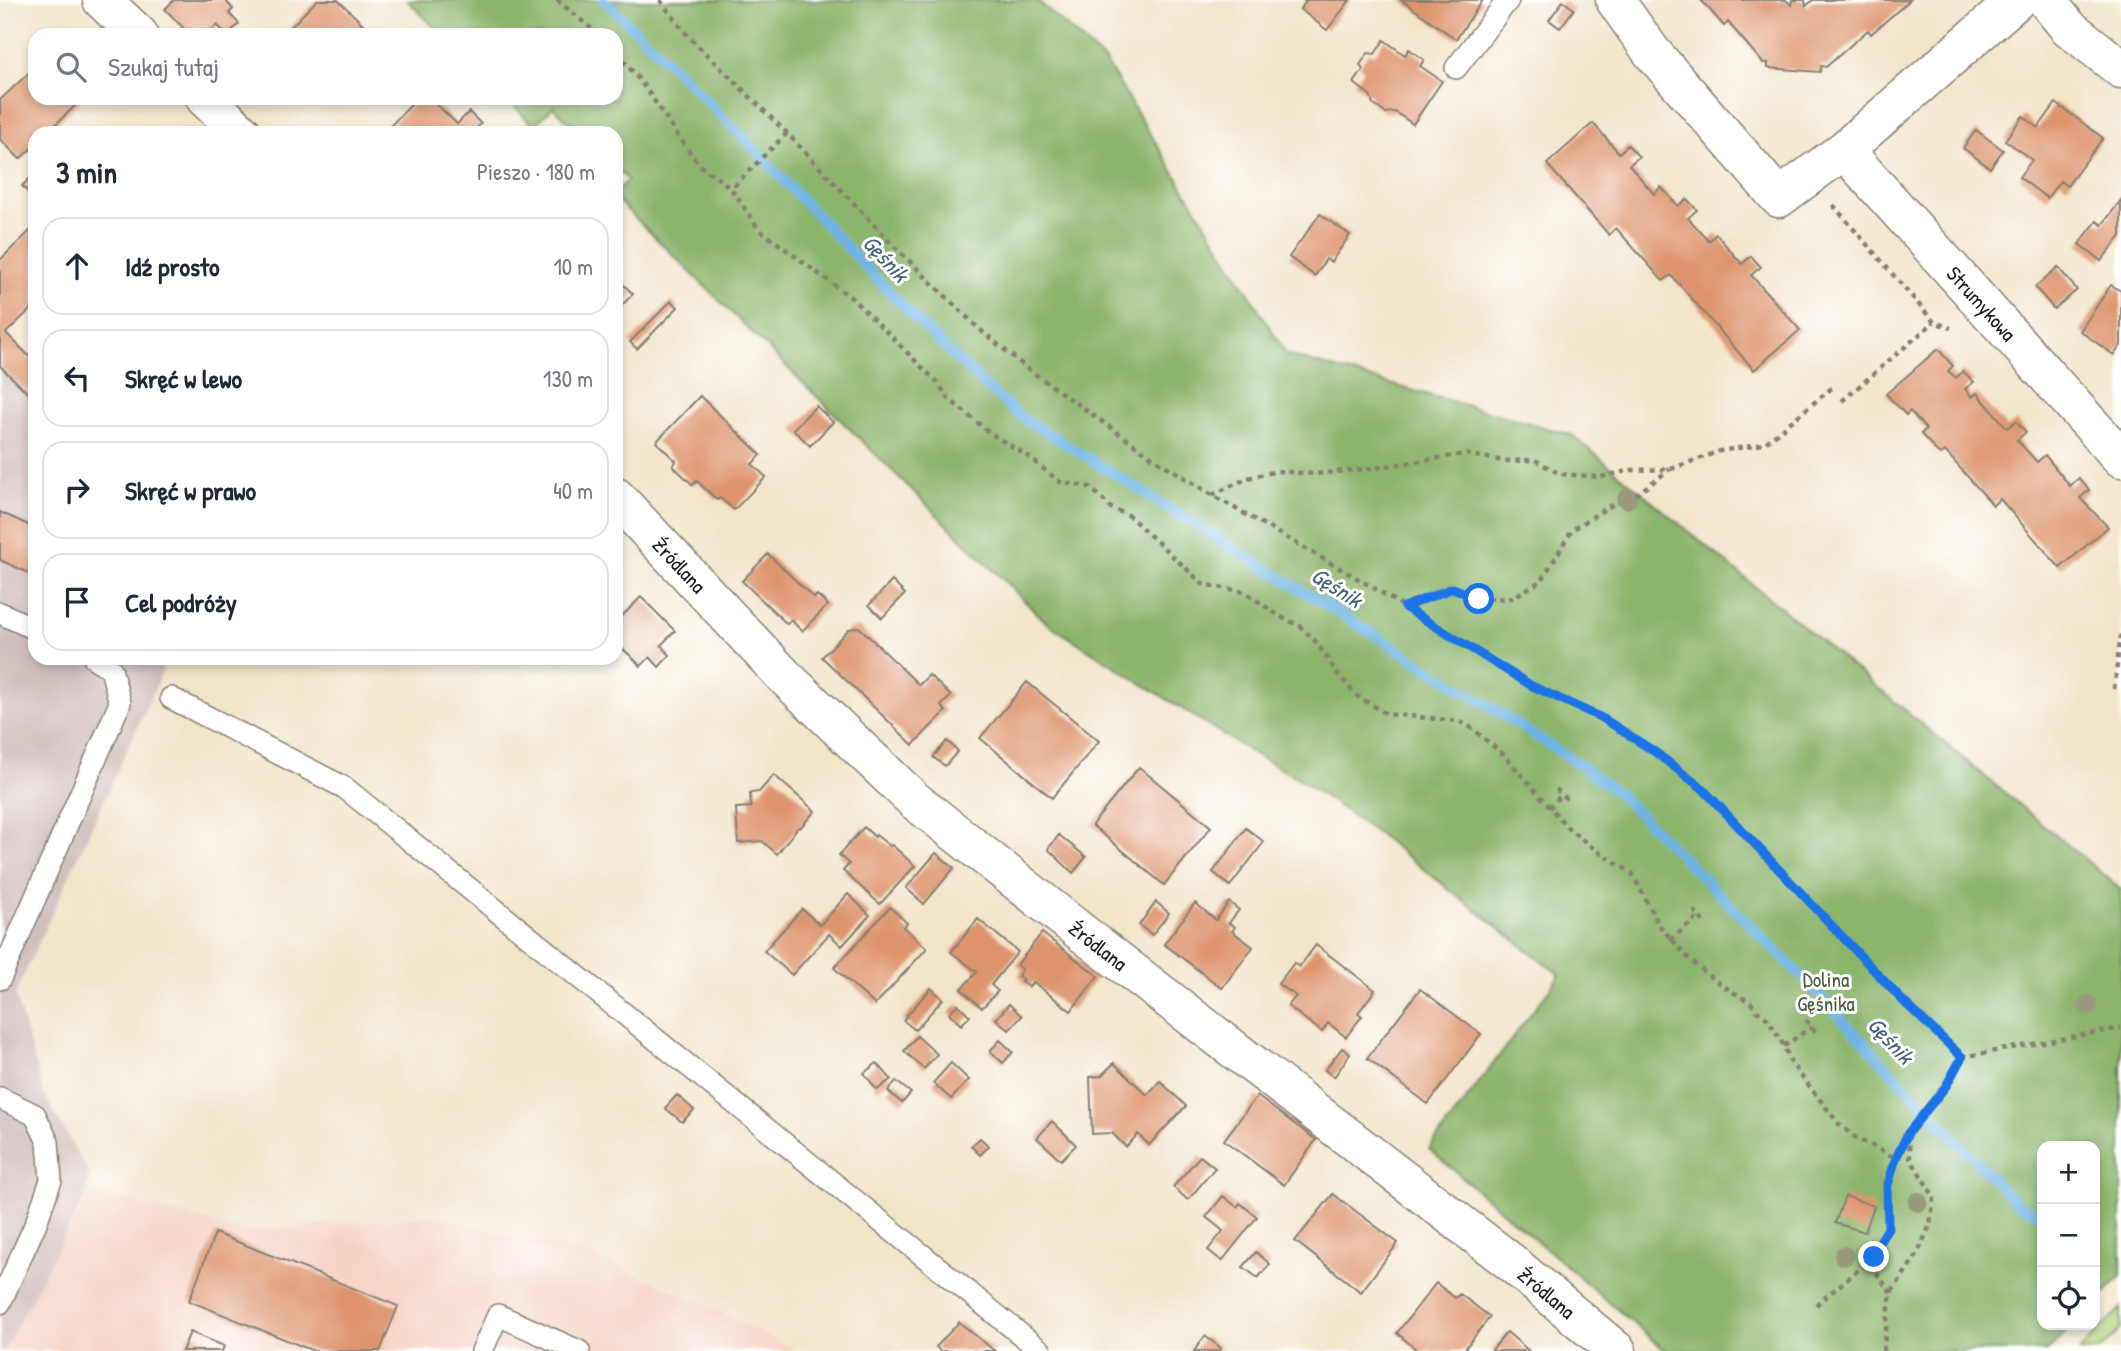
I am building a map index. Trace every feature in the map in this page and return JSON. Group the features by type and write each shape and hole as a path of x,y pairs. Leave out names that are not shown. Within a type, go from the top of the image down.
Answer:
{"street":[{"path":"102,0 132,28"},
{"path":"1615,0 1651,51 1779,198 1844,150 2017,0"},
{"path":"2046,0 2068,27 2121,69"},
{"path":"212,105 235,126"},
{"name":"Strumykowa","path":"1844,150 2121,458"},
{"name":"Źródlana","path":"623,504 784,676 914,800 1081,932 1508,1260 1617,1351"}],"lane":[{"path":"1456,68 1508,0"},
{"path":"0,613 28,626"},
{"path":"0,979 120,703 111,669 105,665"},
{"path":"171,698 345,788 1041,1351"},
{"path":"0,1098 35,1115 48,1142 51,1180 36,1223 0,1303"},
{"path":"482,1351 498,1315 579,1351"}],"path":[{"path":"557,0 591,28"},
{"path":"660,0 689,37 978,328 1060,393 1212,495 1404,607 1532,686 1604,719 1655,752 1703,789 1903,1001 1962,1057"},
{"path":"623,60 660,106 694,159 709,174 732,188 745,205 750,219 761,231 853,299 936,381 949,399 990,433 1026,455 1060,482 1090,487 1111,508 1128,515 1203,584 1245,592 1279,616 1300,626 1317,643 1337,673 1357,696 1387,714 1430,720 1446,719 1469,726 1503,754 1569,829 1632,873 1659,925 1670,940 1714,980 1751,1003 1768,1019 1791,1063 1839,1124 1856,1138 1896,1158"},
{"path":"732,188 787,133"},
{"path":"1842,401 1934,322"},
{"path":"1404,607 1453,588 1479,599 1512,598 1542,580 1572,530 1608,507 1637,494 1671,469 1720,452 1764,444 1833,387"},
{"path":"1212,495 1248,478 1277,471 1314,474 1367,470 1465,454 1504,461 1535,460 1560,474 1601,477 1631,470 1671,469"},
{"path":"2114,689 2121,634"},
{"path":"1556,789 1567,799"},
{"path":"1549,808 1562,794"},
{"path":"1694,911 1705,924"},
{"path":"1670,940 1699,916"},
{"path":"1806,1020 1816,1033"},
{"path":"1784,1046 1812,1027"},
{"path":"1962,1057 2121,1028"},
{"path":"1891,1293 1875,1271 1874,1257 1875,1250 1888,1228 1887,1188 1896,1158 1908,1133 1946,1086 1962,1057"},
{"path":"1883,1351 1891,1293 1917,1255 1930,1225 1934,1197 1910,1158 1908,1133"},
{"path":"1816,1305 1874,1257"}],"shaded area":[{"path":"0,366 28,393 28,665 162,665 163,671 15,994 44,1094 89,1174 87,1192 4,1351 0,1351"},
{"path":"87,1192 246,1232 434,1216 590,1255 711,1307 796,1351 4,1351"}],"green space":[{"name":"Dolina Gęśnika","path":"407,0 1037,0 1105,61 1287,355 1572,435 2121,889 2121,1276 2100,1298 2100,1141 2037,1141 2037,1330 2068,1330 2047,1351 1666,1351 1429,1149 1560,975 1378,834 1295,776 1252,753 1048,624 623,206 623,185 628,180 623,175 623,126 573,126 553,107 534,126 513,105 623,105 623,28 435,28"},
{"path":"2121,1308 2121,1329 2099,1351 2079,1351 2100,1330"}],"building":[{"path":"174,0 225,0 233,9 229,13 239,24 235,28 220,28 217,25 214,28 183,28 165,9"},
{"path":"317,0 338,0 367,28 290,28"},
{"path":"1303,0 1350,0 1327,30 1300,9 1306,2"},
{"path":"1401,0 1483,0 1456,39"},
{"path":"1701,0 1786,0 1791,5 1792,0 1805,0 1806,6 1813,0 1910,0 1871,34 1868,30 1826,67 1821,66 1820,72 1768,68 1768,63 1763,63 1728,22 1724,26"},
{"path":"1563,1 1574,9 1560,28 1549,20"},
{"path":"1384,40 1405,55 1409,49 1424,60 1420,66 1442,81 1413,124 1395,112 1385,113 1373,104 1370,95 1354,83 1363,70 1360,65 1368,53 1375,54"},
{"path":"28,74 28,105 76,105 54,126 28,126 28,152 20,159 0,139 0,100"},
{"path":"2056,103 2103,138 2067,186 2060,181 2047,198 2019,177 2032,160 2005,140 2023,116 2038,128"},
{"path":"411,105 437,105 457,124 469,112 481,124 479,126 390,126"},
{"path":"1593,123 1619,153 1628,145 1639,157 1629,165 1654,194 1661,187 1678,206 1687,199 1697,210 1688,218 1709,241 1716,234 1742,264 1751,256 1761,267 1751,275 1800,330 1754,370 1671,275 1663,281 1616,228 1609,235 1547,164"},
{"path":"1976,130 2003,150 1990,168 1963,148"},
{"path":"28,180 28,192 22,186"},
{"path":"2121,200 2121,236 2101,261 2079,244 2097,221 2102,225"},
{"path":"1320,214 1350,235 1331,262 1326,259 1315,276 1289,257"},
{"path":"28,233 28,312 6,333 28,355 28,393 0,366 0,260"},
{"path":"2058,267 2077,290 2054,309 2035,287"},
{"path":"623,284 633,294 623,304"},
{"path":"2111,285 2121,291 2121,345 2114,355 2080,331"},
{"path":"671,301 678,307 637,349 630,342"},
{"path":"1938,349 1953,366 1948,371 1956,378 1963,371 1974,382 1965,389 1972,397 1977,393 2007,428 2016,421 2026,432 2017,440 2037,462 2045,455 2070,486 2079,478 2089,490 2080,498 2108,527 2060,568 2000,499 1993,505 1945,451 1940,455 1921,434 1926,429 1910,411 1906,415 1886,394"},
{"path":"700,396 761,455 752,464 766,477 734,510 720,498 717,500 697,481 693,485 673,466 676,461 656,442"},
{"path":"816,406 833,422 810,446 793,429"},
{"path":"0,512 28,525 28,573 0,560"},
{"path":"768,554 814,598 817,595 828,605 802,631 791,620 787,624 742,581"},
{"path":"892,581 905,594 882,618 869,605"},
{"path":"641,597 675,631 661,645 670,655 659,667 650,657 641,666 623,649 623,615"},
{"path":"859,627 919,685 929,675 951,696 941,706 946,711 913,745 822,657 849,629"},
{"path":"1027,682 1099,741 1052,798 980,738"},
{"path":"947,741 958,751 945,766 933,757"},
{"path":"1139,767 1211,827 1164,885 1092,825"},
{"path":"774,775 815,811 798,827 777,854 762,841 738,843 736,808 751,807 750,793 759,792"},
{"path":"864,827 875,837 876,835 892,845 915,866 880,904 843,871 849,864 839,855"},
{"path":"1246,828 1264,842 1230,886 1213,872"},
{"path":"1059,835 1086,857 1073,873 1048,849"},
{"path":"936,853 954,868 924,904 906,888"},
{"path":"848,894 870,915 842,946 829,934 792,975 764,951 802,909 820,925"},
{"path":"1156,902 1169,913 1152,935 1139,925"},
{"path":"1229,902 1239,910 1229,923 1235,927 1232,931 1253,947 1222,988 1164,944 1195,903 1216,920"},
{"path":"890,907 907,923 903,927 927,948 875,1005 834,968"},
{"path":"978,919 1018,952 991,985 998,991 982,1008 961,989 977,972 951,952"},
{"path":"1042,933 1098,976 1071,1011 1033,982 1029,987 1018,976 1022,970 1017,965"},
{"path":"1316,945 1375,990 1358,1013 1362,1016 1346,1037 1328,1023 1322,1032 1288,1006 1296,996 1278,984 1294,963 1299,967"},
{"path":"931,988 943,999 915,1030 903,1020"},
{"path":"1420,989 1481,1034 1428,1104 1367,1058"},
{"path":"958,1004 970,1016 961,1025 949,1013"},
{"path":"1009,1004 1022,1016 1009,1030 996,1019"},
{"path":"917,1036 937,1054 924,1069 904,1051"},
{"path":"1000,1040 1013,1052 1003,1063 990,1051"},
{"path":"1342,1048 1350,1054 1334,1077 1325,1070"},
{"path":"877,1063 891,1079 877,1090 864,1073"},
{"path":"951,1063 969,1080 951,1099 933,1083"},
{"path":"1114,1063 1147,1095 1160,1081 1186,1106 1149,1145 1138,1134 1126,1147 1112,1133 1092,1134 1090,1077 1101,1076"},
{"path":"896,1081 911,1093 902,1103 888,1091"},
{"path":"677,1095 694,1110 682,1122 665,1108"},
{"path":"1257,1096 1316,1140 1284,1185 1224,1140"},
{"path":"1052,1121 1076,1145 1061,1160 1037,1138"},
{"path":"980,1138 989,1146 980,1155 971,1146"},
{"path":"1200,1156 1215,1168 1188,1200 1173,1187"},
{"path":"1333,1194 1398,1243 1361,1292 1295,1241"},
{"path":"1223,1196 1237,1207 1240,1203 1257,1217 1222,1261 1208,1250 1223,1231 1206,1217"},
{"path":"1845,1196 1874,1206 1865,1232 1835,1223"},
{"path":"215,1233 398,1306 380,1351 314,1351 189,1301"},
{"path":"1256,1252 1270,1264 1258,1278 1243,1267"},
{"path":"1436,1283 1455,1298 1460,1294 1490,1317 1463,1351 1418,1351 1397,1333"},
{"path":"959,1322 995,1351 940,1351 936,1347"},
{"path":"190,1332 224,1346 222,1351 182,1351"},
{"path":"1507,1332 1529,1351 1491,1351"},
{"path":"1205,1336 1221,1348 1219,1351 1194,1351"}],"waterway":[{"name":"Gęśnik","path":"604,0 733,127 915,319 1020,416 1489,706 1580,765 1620,795 1802,977 2016,1203 2037,1214"}],"route":[{"path":"1479,599 1453,588 1404,607 1532,686 1604,719 1655,752 1703,789 1903,1001 1962,1057 1946,1086 1908,1133 1896,1158 1887,1188 1888,1228 1875,1250 1874,1257"}]}
